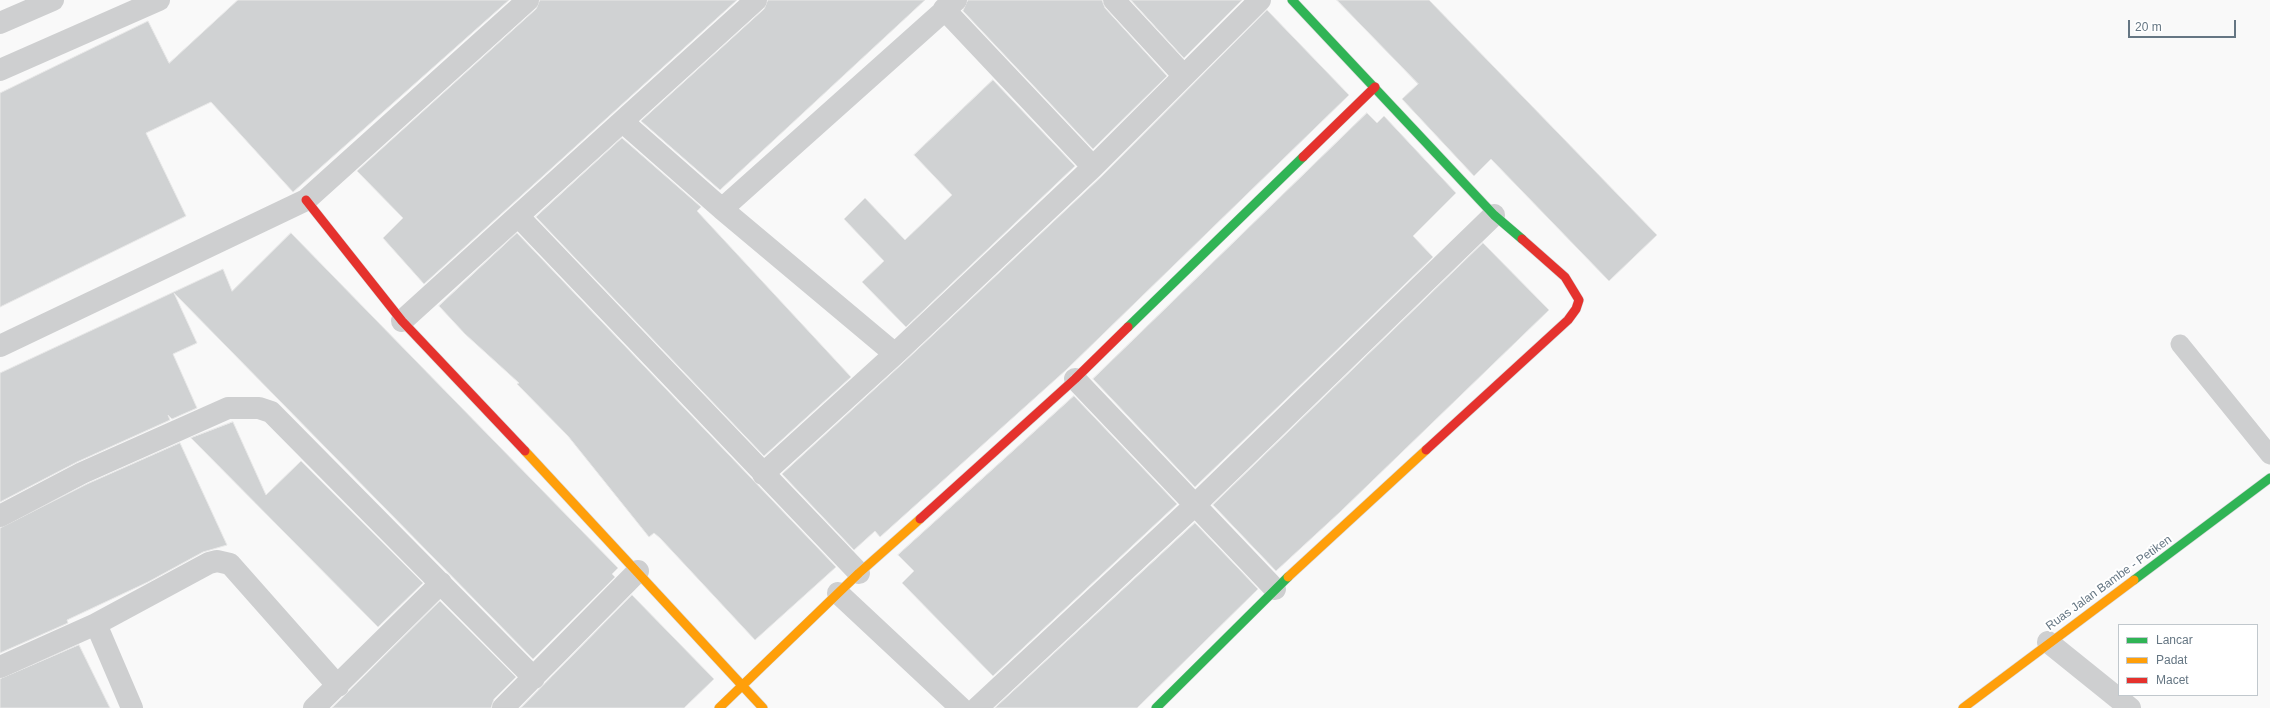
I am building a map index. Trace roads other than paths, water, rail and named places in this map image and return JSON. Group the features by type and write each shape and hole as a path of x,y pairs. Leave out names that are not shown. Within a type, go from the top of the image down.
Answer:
{"street":[{"path":"0,23 53,0"},
{"path":"0,70 159,0"},
{"path":"0,346 306,200 528,0"},
{"path":"402,321 756,0"},
{"path":"1114,0 1184,76"},
{"path":"763,474 895,354 1093,167 1260,0"},
{"path":"1156,708 1275,589 1568,320 1576,309 1579,300 1565,277 1494,214 1292,0"},
{"path":"722,209 950,5 1093,167"},
{"path":"719,708 859,573 1075,379 1375,87"},
{"path":"623,122 722,209 895,354"},
{"path":"306,200 402,321 638,571 741,687 763,708"},
{"path":"977,708 1194,506 1494,214"},
{"path":"518,216 859,573"},
{"path":"1075,379 1194,506 1275,589"},
{"path":"0,516 82,473 228,408 259,408 271,412 534,678"},
{"name":"Ruas Jalan Bambe - Petiken","path":"1963,708 2048,642 2270,478"},
{"path":"0,667 96,624 208,563 224,561 230,564 338,686"},
{"path":"503,708 638,571"},
{"path":"314,708 441,584"},
{"path":"838,593 961,708"},
{"path":"96,624 132,708"},
{"path":"2048,642 2130,708"}],"lane":[{"path":"2180,344 2270,455"}]}
